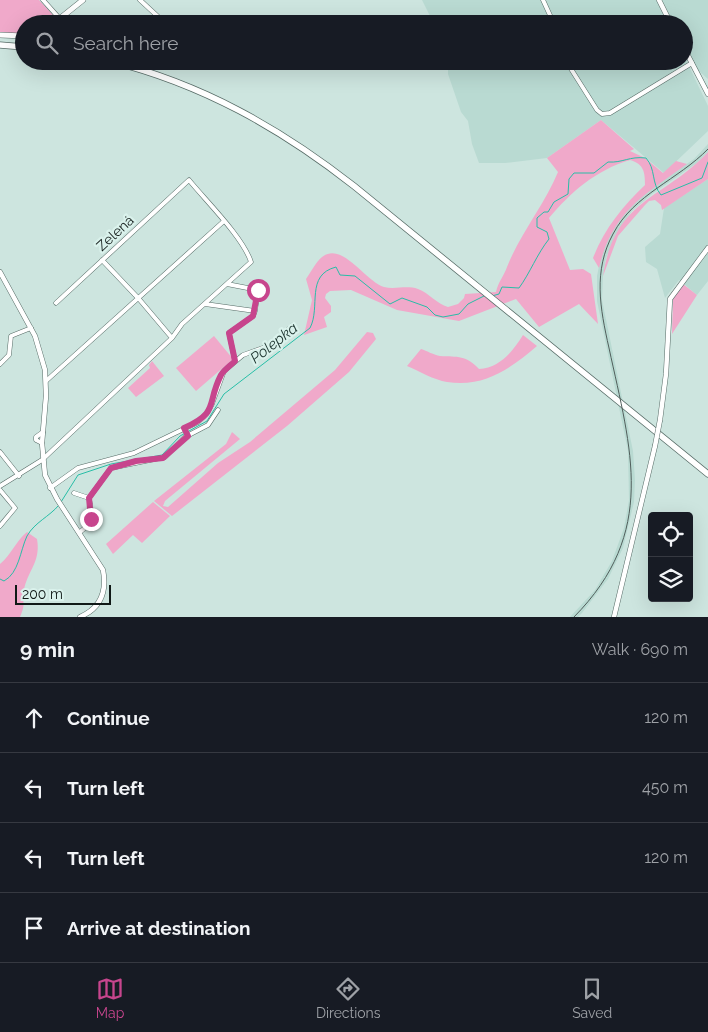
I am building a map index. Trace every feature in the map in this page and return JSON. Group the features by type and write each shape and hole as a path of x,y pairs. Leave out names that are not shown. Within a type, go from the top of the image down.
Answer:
{"main road":[{"path":"65,15 83,0"},
{"path":"0,35 15,36"},
{"path":"0,45 15,46"},
{"path":"138,70 191,87 240,110 274,129 332,169 708,474"}],"street":[{"path":"43,0 56,15"},
{"path":"140,0 156,15"},
{"path":"543,0 550,15"},
{"path":"659,0 667,15"},
{"path":"693,65 708,94"},
{"path":"572,70 597,110 604,114 680,70"},
{"name":"Zelená","path":"56,302 189,180 224,222"},
{"path":"0,486 42,460 172,338 182,324 251,262 249,254 224,222 46,381"},
{"path":"614,617 660,420 666,374 668,316 673,293 708,248"},
{"path":"102,260 172,338"},
{"path":"0,272 35,336 46,381 42,443 44,472 50,488 103,570 106,582 105,591 98,604 80,617"},
{"path":"227,284 258,290 253,316 229,333 235,361"},
{"path":"205,304 254,311"},
{"path":"80,532 89,525 92,516 89,498 111,468 136,461 163,458 186,432 207,413 220,376 243,355 271,345 293,325"},
{"path":"0,364 10,355 12,336 31,328"},
{"path":"50,488 78,468 134,454 186,432 208,425 218,410"},
{"path":"0,452 19,476"},
{"path":"0,490 15,508 0,526"},
{"path":"74,493 89,498"}],"shaded area":[{"path":"0,0 39,0 53,15 15,15 15,34 0,32"},
{"path":"422,0 708,0 708,79 693,66 693,15 430,15"},
{"path":"448,70 691,70 708,106 708,131 664,173 601,120 547,158 505,163 479,163 472,144 468,121 461,112"},
{"path":"601,120 634,149 630,151 645,158 663,173 676,161 687,164 657,185 621,219 612,232 599,268 593,258 597,247 608,228 629,201 645,185 644,172 641,166 630,160 595,176 566,199 549,218 570,270 583,269 591,274 598,324 579,304 539,327 516,299 459,321 397,310 351,290 330,291 326,294 325,298 331,306 331,312 324,317 327,327 304,335 312,300 306,279 320,259 330,253 345,258 369,278 384,287 418,289 448,307 458,304 465,294 496,292 512,255 558,172 547,158"},
{"path":"708,144 708,152 697,163 652,194 632,211 616,234 606,258 602,300 633,451 634,502 623,548 608,579 578,617 570,617 595,590 612,561 624,528 629,500 628,451 597,301 597,276 601,256 611,232 629,207 649,190 694,159"},
{"path":"708,152 708,179 662,210 661,205 655,200 649,201 618,236 603,276 609,250 618,230 630,215 643,203 691,168"},
{"path":"708,179 708,281 697,295 679,280 665,298 657,269 646,262 645,247 660,234 664,208"},
{"path":"683,284 697,295 672,334 673,299"},
{"path":"367,332 373,333 376,339 349,372 287,426 172,516 154,501 226,444 232,432 240,439 165,501 163,506 168,507 218,463 250,442 335,370"},
{"path":"523,335 537,346 507,369 485,379 461,383 447,382 407,366 421,349 438,355 466,359 479,369 487,368 505,358"},
{"path":"214,336 233,359 196,391 176,368"},
{"path":"152,361 164,376 136,397 128,388 150,368 149,365"},
{"path":"153,502 170,516 142,543 133,535 113,554 106,544"},
{"path":"27,532 37,539 38,547 36,560 24,590 22,612 20,617 0,617 0,564"}],"waterway":[{"name":"Polepka","path":"492,296 499,294 502,287 519,288 549,239 547,232 537,227 537,218 544,212 548,212 554,202 568,194 569,179 574,173 594,173 608,162 646,158 661,195 702,178 708,162"},
{"name":"Polepka","path":"61,502 78,475 111,464 162,455 180,436 207,421 224,394 310,328 313,320 317,284 320,277 326,271 336,267 340,275 355,276 390,304 402,298 427,307 435,315 443,317 459,314 468,304 484,296"},
{"name":"Polepka","path":"0,579 4,581 13,573 30,531 59,505"}],"railway":[{"path":"574,617 601,585 618,553 628,521 631,489 630,456 625,421 601,304 601,276 607,248 613,234 632,208 708,149"}],"route":[{"path":"91,519 92,512 89,498 111,468 136,461 161,459 167,456 188,436 184,428 198,422 207,413 212,404 220,376 235,361 229,333 253,316 258,290"}]}
